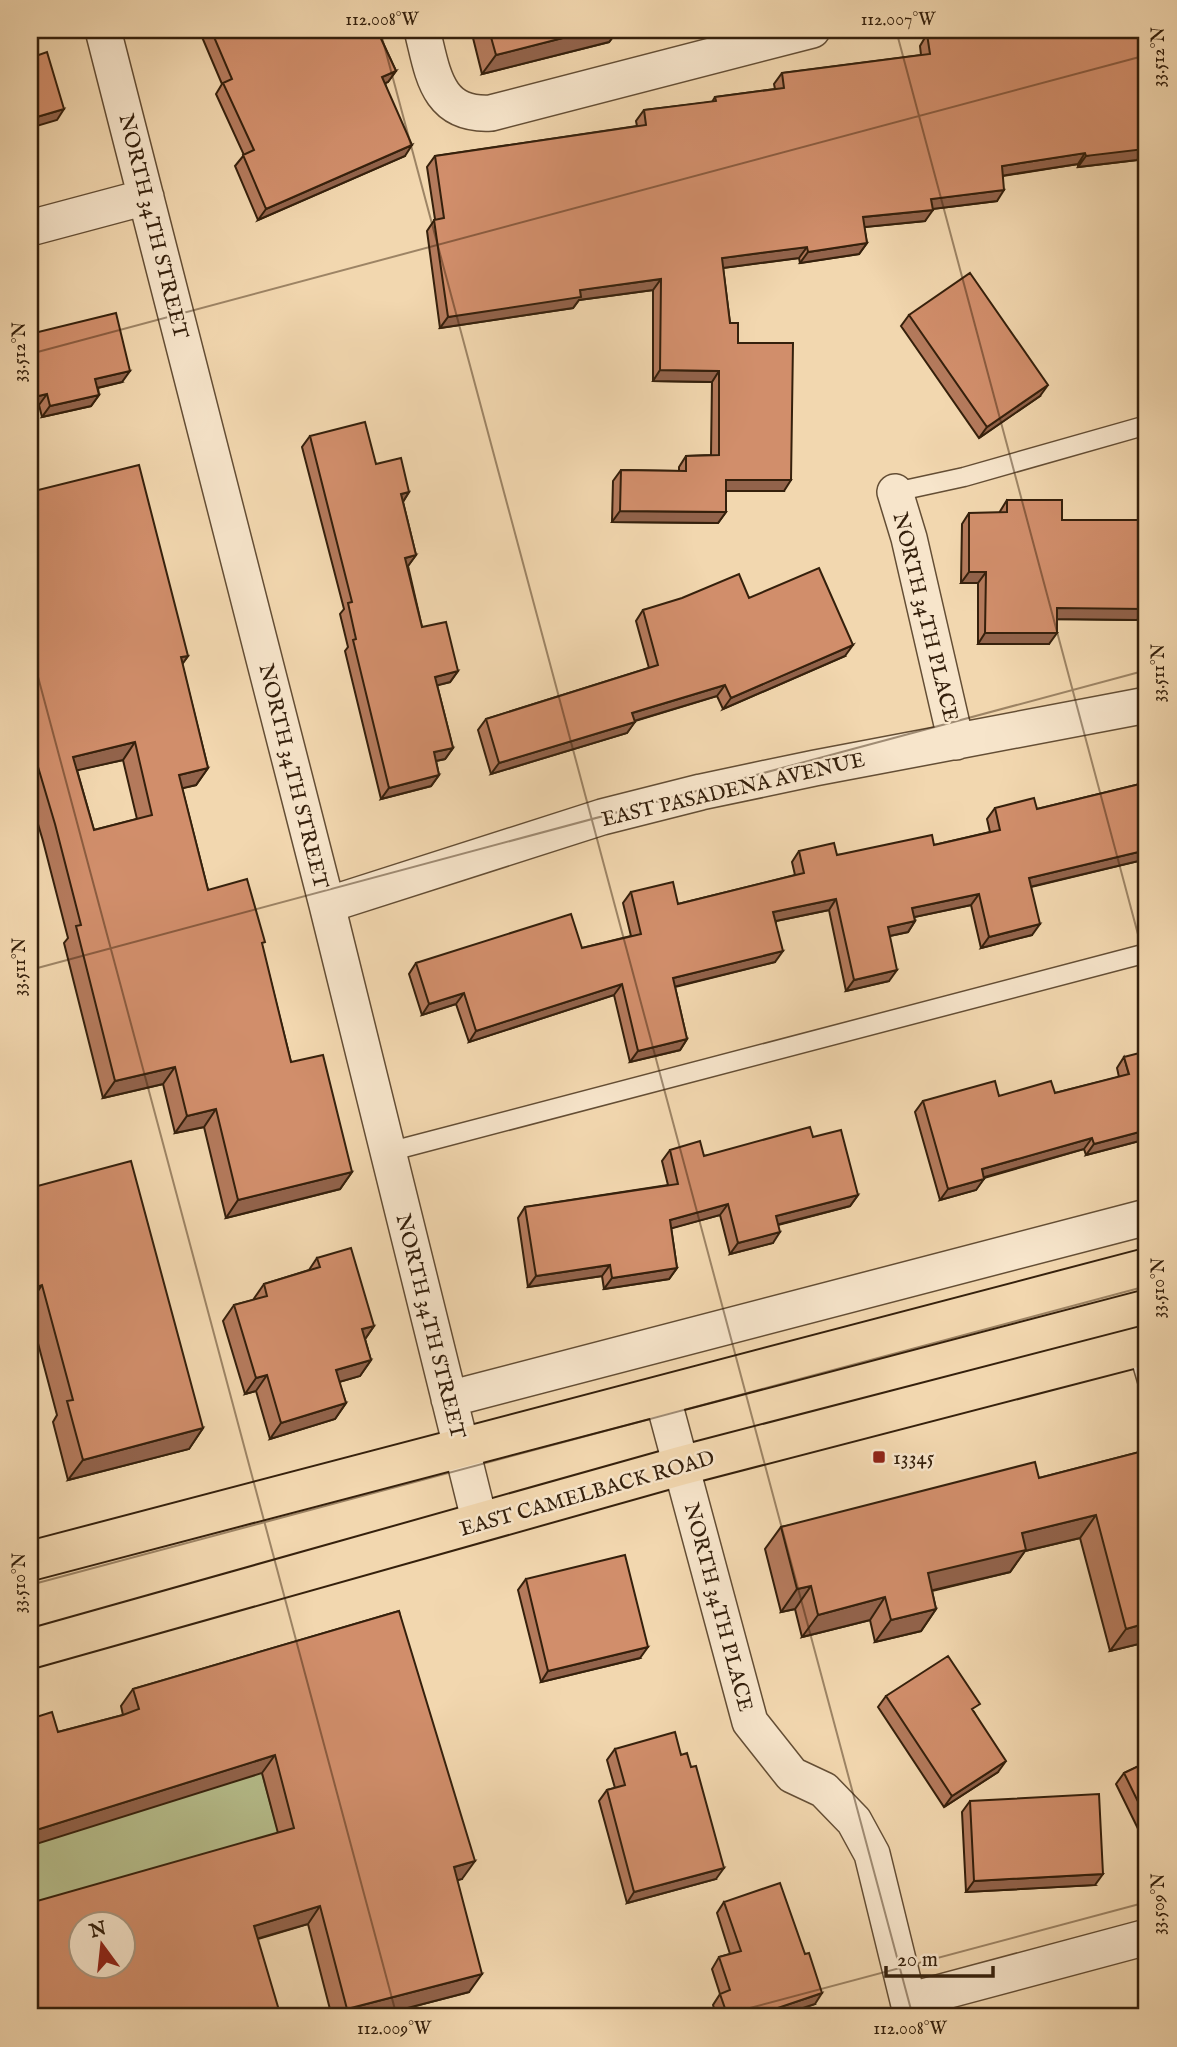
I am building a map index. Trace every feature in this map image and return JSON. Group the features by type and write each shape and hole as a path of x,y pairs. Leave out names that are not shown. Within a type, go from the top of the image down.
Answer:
{"main road":[{"path":"30,1561 1147,1268"},
{"name":"EAST CAMELBACK ROAD","path":"30,1649 680,1466 1144,1358"}],"street":[{"name":"NORTH 34TH STREET","path":"103,30 327,905 480,1523"},
{"path":"422,30 440,90 457,108 474,114 491,113 812,30"},
{"path":"30,228 146,197"},
{"name":"NORTH 34TH PLACE","path":"895,492 909,538 956,743"},
{"name":"EAST PASADENA AVENUE","path":"327,905 602,817 701,792 1147,705"},
{"path":"449,1399 1147,1217"},
{"name":"NORTH 34TH PLACE","path":"662,1395 750,1722 792,1775 824,1790 854,1821 872,1854 910,2009"},
{"path":"910,2009 1147,1937"}],"lane":[{"path":"895,492 964,477 1147,425"},
{"path":"388,1152 1147,953"}],"green space":[{"path":"256,1751 282,1846 30,1917 30,1846"}],"building":[{"path":"211,30 377,30 396,71 382,77 412,145 266,209 243,155 254,150 223,83 232,79"},
{"path":"489,30 594,30 496,55"},
{"path":"967,30 1147,30 1145,149 1086,156 1085,153 1002,166 1004,190 931,199 933,210 863,217 867,243 808,252 807,247 722,258 730,323 738,323 738,343 793,343 791,480 726,480 726,512 620,511 621,470 686,471 686,456 719,455 719,371 660,370 661,279 580,290 581,297 448,317 434,220 444,218 435,156 646,125 644,110 716,101 715,97 784,88 782,73 930,54 927,34"},
{"path":"47,52 64,109 30,119 30,58"},
{"path":"970,273 1048,385 987,427 909,315"},
{"path":"116,313 130,371 95,379 99,395 50,406 47,394 30,398 30,334"},
{"path":"365,422 376,464 401,458 409,492 401,494 416,555 405,558 422,627 446,622 458,671 435,677 453,748 434,752 439,775 389,788 353,640 356,639 348,603 352,602 310,436"},
{"path":"139,465 188,656 181,657 208,768 179,775 208,890 247,879 265,942 262,943 291,1062 323,1055 352,1172 238,1200 216,1109 187,1116 175,1067 115,1081 76,926 81,925 30,740 30,492","holes":["135,742 152,815 94,830 73,757"]},
{"path":"1007,500 1062,500 1062,520 1147,520 1145,609 1057,608 1057,633 985,633 986,572 969,572 969,513 1007,512"},
{"path":"819,568 853,645 731,698 725,685 632,713 635,722 499,763 486,719 658,665 643,610 682,598 739,574 749,598"},
{"path":"1147,778 1147,850 1029,878 1040,924 989,937 979,894 912,908 915,921 888,927 897,970 854,980 836,899 773,912 783,951 673,978 687,1039 638,1051 622,984 476,1031 464,993 429,1004 416,963 571,914 582,948 641,934 631,892 673,882 678,904 804,873 799,851 834,843 837,855 932,835 934,845 1000,830 995,808 1034,798 1037,809 1144,783 1143,779"},
{"path":"1147,1051 1147,1130 1094,1144 1092,1138 982,1169 984,1179 948,1189 923,1101 995,1081 999,1096 1051,1081 1055,1093 1129,1074 1124,1057"},
{"path":"810,1127 813,1137 841,1130 858,1195 776,1216 780,1232 738,1243 728,1204 670,1220 677,1268 612,1278 610,1265 536,1276 525,1207 678,1184 670,1150 700,1141 704,1156"},
{"path":"131,1161 203,1428 83,1460 67,1401 73,1400 42,1285 34,1288 30,1271 30,1252 33,1251 30,1240 30,1188"},
{"path":"351,1248 374,1326 362,1329 371,1360 336,1370 346,1403 281,1423 267,1375 256,1378 234,1305 267,1296 264,1284 320,1267 317,1258"},
{"path":"1147,1450 1147,1623 1126,1629 1096,1515 1022,1533 1026,1550 928,1573 936,1609 891,1620 885,1597 818,1615 811,1586 797,1589 781,1527 1035,1462 1039,1478"},
{"path":"625,1555 648,1647 548,1671 526,1579"},
{"path":"399,1611 475,1861 454,1867 482,1974 347,2009 320,1906 254,1926 281,2017 30,2017 30,1903 294,1828 275,1755 30,1832 30,1719 52,1712 58,1732 139,1709 133,1689"},
{"path":"948,1656 980,1704 972,1709 1006,1761 952,1796 886,1696"},
{"path":"675,1732 681,1755 687,1753 691,1767 696,1766 724,1868 634,1892 607,1790 625,1785 615,1749"},
{"path":"1147,1762 1147,1820 1124,1773"},
{"path":"1099,1794 1103,1874 974,1881 970,1801"},
{"path":"780,1883 805,1954 809,1953 822,1993 751,2017 728,2017 720,1994 730,1990 719,1957 741,1951 724,1902"}],"place":[{"name":"13345","path":"879,1457"}]}
